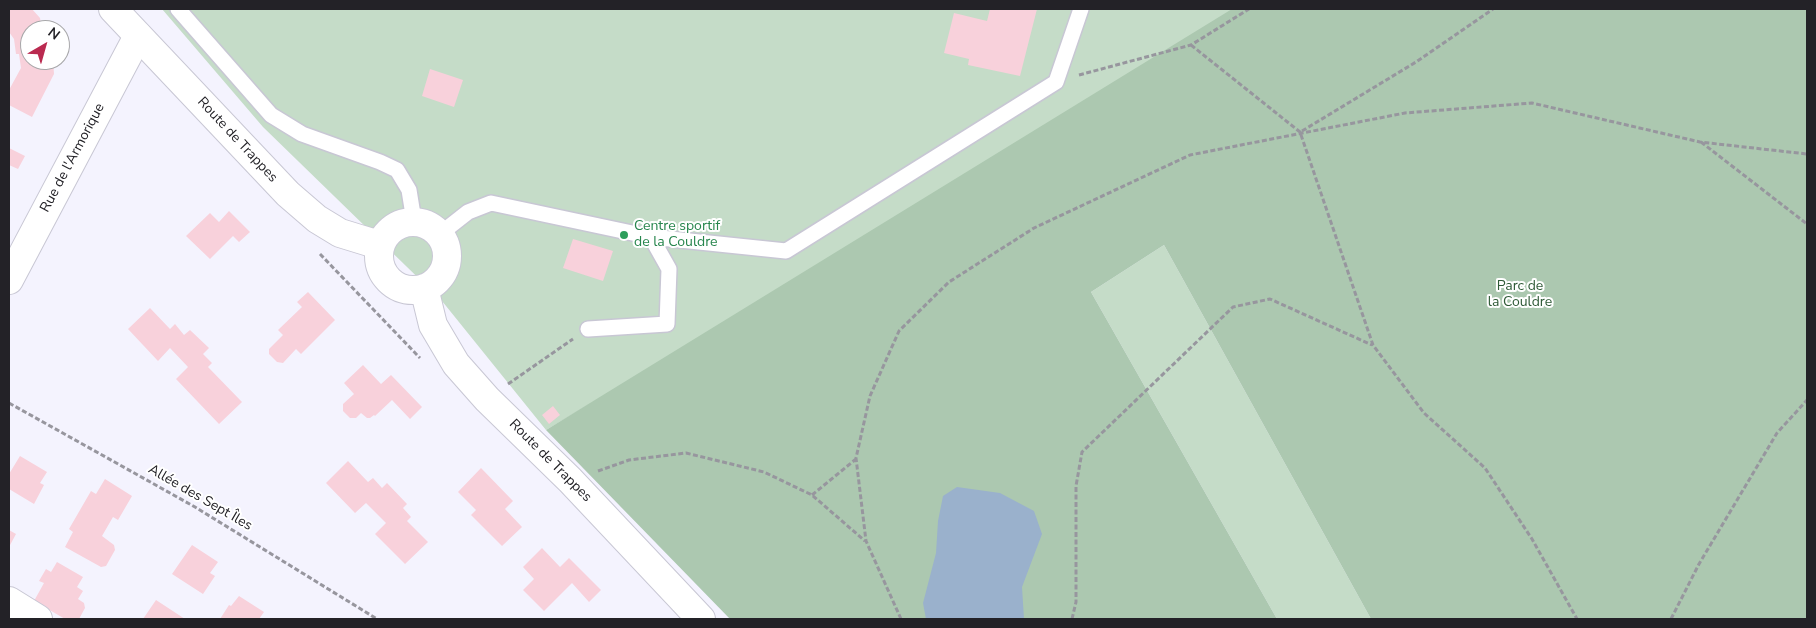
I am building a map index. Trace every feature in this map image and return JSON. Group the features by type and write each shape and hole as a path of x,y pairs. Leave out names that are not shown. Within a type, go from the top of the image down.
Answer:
{"street":[{"name":"Route de Trappes","path":"113,9 288,194 316,218 340,233 379,245"},
{"name":"Rue de l'Armorique","path":"11,270 138,36"},
{"path":"414,221 432,227 440,234 445,243 446,265 434,283 414,290 403,289 385,277 380,267 379,245 384,235 392,227 402,222 414,221"},
{"name":"Route de Trappes","path":"424,288 432,325 456,364 487,399 570,480 701,619"},
{"path":"9,601 38,619"}],"lane":[{"path":"178,9 271,115 302,134 397,170 408,190 414,221"},
{"path":"440,234 468,212 491,204 651,238 786,251 1056,82 1082,9"},
{"path":"588,329 667,324 669,269 651,238"}],"path":[{"path":"1056,82 1192,45 1249,9"},
{"path":"1300,132 1416,62 1493,9"},
{"path":"1192,45 1300,132 1373,345 1424,413 1485,468 1532,539 1577,619"},
{"path":"902,619 866,541 856,458 870,396 899,331 949,282 1034,228 1190,155 1405,113 1532,103 1700,142 1807,154"},
{"path":"1700,142 1807,224"},
{"path":"314,248 426,364"},
{"path":"1072,619 1076,602 1076,486 1082,452 1233,307 1270,299 1373,345"},
{"path":"487,399 588,329"},
{"path":"1671,619 1699,564 1777,433 1807,400"},
{"name":"Allée des Sept Îles","path":"9,403 196,507 377,619"},
{"path":"570,480 629,460 686,453 764,472 812,495 866,541"},
{"path":"812,495 856,458"}],"green space":[{"name":"Centre sportif de la Couldre","path":"162,9 1253,9 546,430 442,301 263,127"},
{"name":"Parc de la Couldre","path":"1232,9 1807,9 1807,619 1371,619 1164,245 1091,292 1277,619 730,619 546,430"},
{"path":"1164,245 1371,619 1277,619 1091,292"}],"water":[{"path":"957,487 1000,493 1034,511 1042,534 1022,587 1024,619 926,619 923,603 936,553 938,521 943,496"}],"building":[{"path":"9,9 32,9 40,18 40,20 20,20 20,61 19,54 16,54 14,39 9,32"},
{"path":"990,9 1037,9 1020,76 968,65 969,59 944,53 954,13 987,21"},
{"path":"430,69 463,80 454,107 422,96"},
{"path":"20,70 54,70 54,74 32,117 9,105 9,90"},
{"path":"9,148 25,156 18,169 9,165"},
{"path":"229,211 250,232 239,242 233,236 210,259 186,236 210,213 219,222"},
{"path":"573,239 613,251 603,281 563,268"},
{"path":"308,292 335,320 301,354 296,349 283,363 277,362 269,354 269,349 283,335 278,330 302,307 297,302"},
{"path":"150,308 170,329 175,324 184,335 190,330 209,348 203,354 212,363 208,367 242,402 219,424 176,379 188,367 170,348 158,361 128,329"},
{"path":"363,365 381,384 391,375 422,407 410,419 392,400 375,416 367,418 361,413 356,418 350,418 343,411 343,404 354,394 344,383"},
{"path":"553,406 560,415 549,424 542,415"},
{"path":"20,456 47,472 40,483 44,485 34,504 9,489 9,474"},
{"path":"348,461 368,482 373,478 382,488 387,483 407,504 403,508 411,517 407,521 428,542 405,564 375,534 386,523 366,503 355,513 326,483"},
{"path":"481,468 513,501 505,509 522,527 502,546 471,515 476,510 458,492"},
{"path":"105,479 132,496 118,520 113,517 102,536 114,545 115,550 106,566 101,567 65,547 73,532 69,529 91,491 96,494"},
{"path":"9,530 16,534 9,547"},
{"path":"192,545 218,562 210,573 215,576 203,594 172,574"},
{"path":"542,548 560,567 569,558 601,590 589,602 572,583 544,611 523,590 534,579 523,567"},
{"path":"57,562 83,577 77,587 83,591 78,599 84,603 85,608 79,619 65,619 34,601 44,583 39,581 46,569 51,572"},
{"path":"239,596 264,612 259,619 220,619 229,605 231,606"},
{"path":"156,600 185,619 143,619"}],"place":[{"name":"Centre sportif de la Couldre","path":"624,235"}]}
